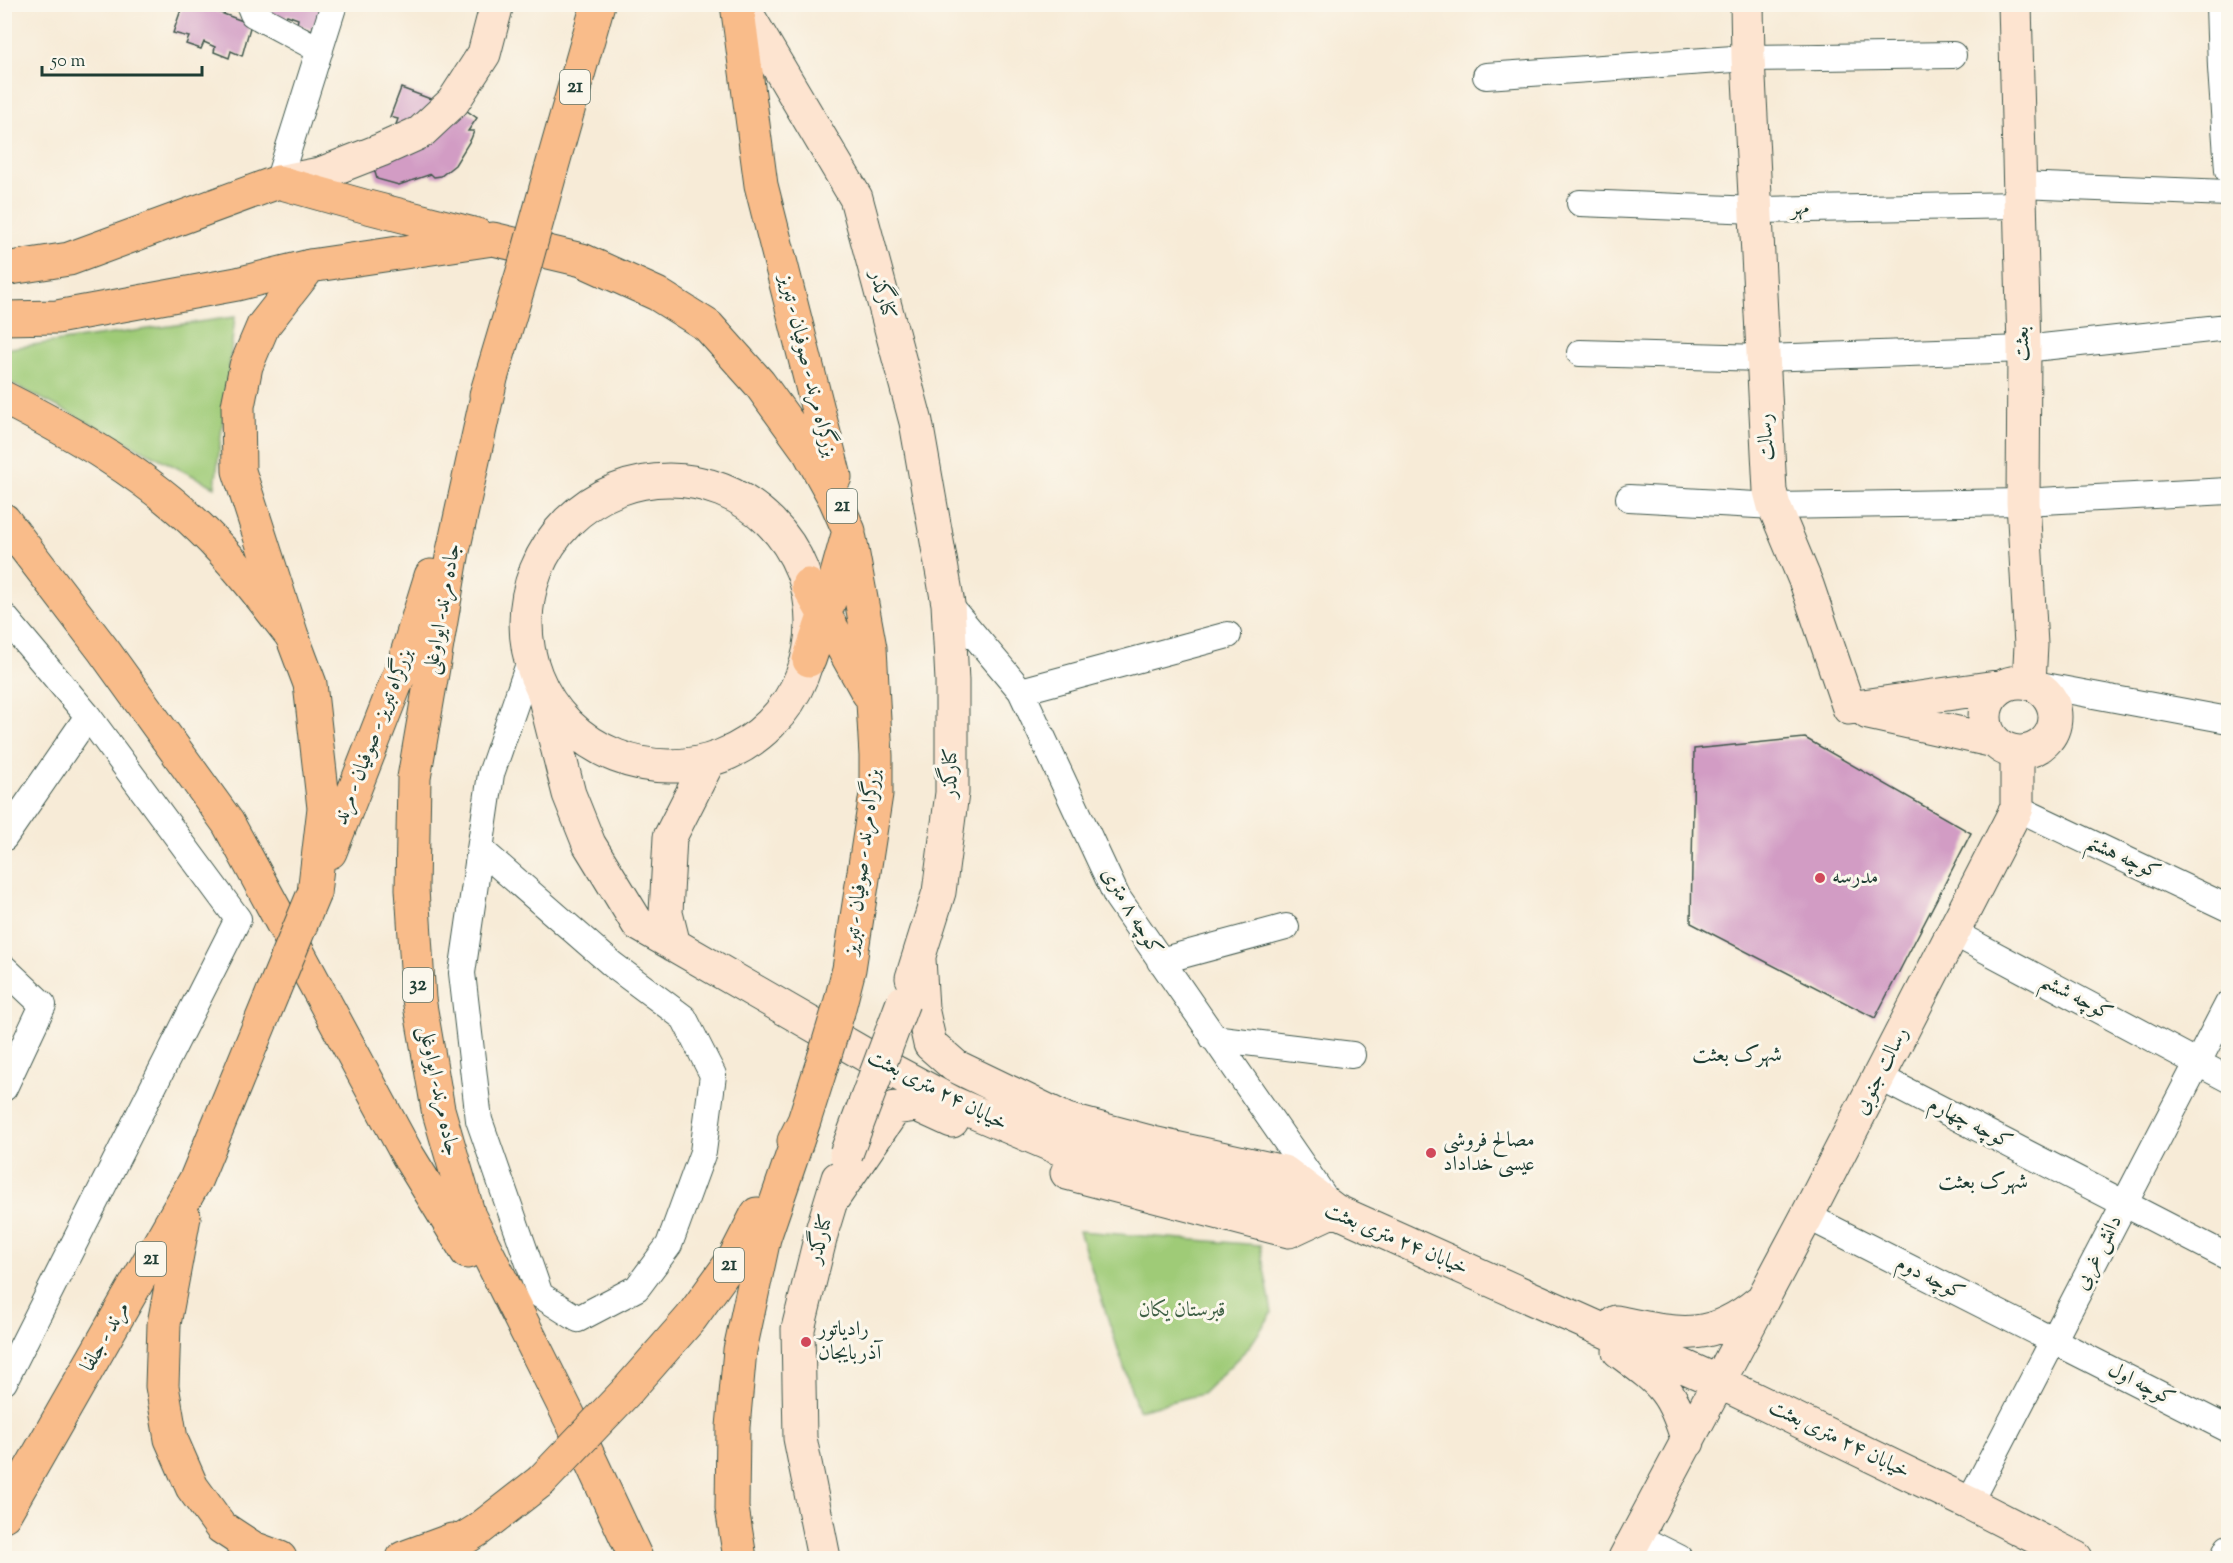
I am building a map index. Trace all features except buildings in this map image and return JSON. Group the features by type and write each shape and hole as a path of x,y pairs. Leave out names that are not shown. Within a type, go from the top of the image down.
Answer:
{"main road":[{"name":"21","path":"492,374 598,4"},
{"name":"بزرگراه مرند - صوفیان - تبریز","path":"739,4 761,185 849,531 870,648 876,794 849,969 804,1121"},
{"path":"4,269 69,259 278,182 364,206 582,260 657,294 708,326 759,383 809,452 835,499 849,531 809,660"},
{"path":"4,318 57,317 237,284 310,266 493,239"},
{"path":"310,266 263,326 246,366 238,406 239,471 292,636 310,684 324,807 314,893"},
{"name":"بزرگراه تبریز - صوفیان - مرند","path":"314,893 405,660 492,374"},
{"name":"جاده مرند- ایواوغلی","path":"492,374 453,551 414,778 412,889 419,999 438,1109 469,1216 580,1438 636,1558"},
{"path":"4,398 63,428 145,480 202,530 244,576 292,636"},
{"path":"4,520 104,651 228,823 407,1154 580,1438"},
{"path":"808,585 873,702"},
{"name":"مرند - جلفا","path":"4,1515 188,1195 314,893"},
{"path":"740,1558 732,1496 733,1427 740,1350 764,1238 804,1121"},
{"name":"21","path":"433,1558 478,1530 541,1481 627,1391 691,1318 735,1257 804,1121"},
{"path":"188,1195 164,1324 162,1386 171,1439 192,1487 221,1527 254,1548 280,1558"},
{"path":"403,1558 478,1530"}],"street":[{"path":"249,4 253,14 320,50"},
{"path":"334,4 278,182 320,174 421,132 453,102 484,54 497,4"},
{"name":"کنارگذر","path":"739,4 856,198 916,422 948,604 952,681 952,793 939,892 919,959 831,1200 798,1329 800,1438 824,1558"},
{"name":"رسالت","path":"1747,4 1770,491 1807,585 1849,708"},
{"name":"بعثت","path":"2014,4 2024,349 2023,502 2031,645 2016,684"},
{"path":"2219,4 2221,68 2229,170"},
{"path":"1486,76 1748,58 1953,55"},
{"name":"مهر","path":"1580,203 1755,210 2019,195 2229,193"},
{"path":"1580,354 1763,358 2024,349 2229,327"},
{"path":"668,479 706,484 741,498 771,521 794,551 808,585 814,623 809,660 795,694 772,724 742,747 708,762 670,767 633,762 598,748 567,725 544,695 530,661 525,623 529,586 543,551 566,521 596,499 631,484 668,479"},
{"path":"1629,498 1774,506 2023,502 2229,491"},
{"name":"کوچه ۸ متری","path":"948,604 1021,691 1117,897 1334,1210"},
{"path":"4,616 88,716 238,919 4,1382"},
{"path":"1021,691 1228,634"},
{"path":"480,849 614,965 684,1018 713,1076 703,1152 669,1245 637,1288 578,1319 540,1295 479,1120 462,973 480,849 491,774 530,661"},
{"path":"2016,684 2040,688 2049,698 2054,710 2054,723 2050,735 2041,745 2030,751 2005,747 1849,708 2016,684"},
{"path":"2005,747 1987,730 1984,717 1986,705 1993,693 2016,684 2229,720"},
{"name":"خیابان ۲۴ متری بعثت","path":"544,695 569,794 589,844 638,924 895,1072 955,1104 1070,1153 1334,1210 1719,1382 2076,1558"},
{"path":"4,838 88,716"},
{"name":"رسالت جنوبی","path":"1631,1548 1807,1216 2017,808 2005,747"},
{"path":"674,945 666,913 670,837 708,762"},
{"name":"کوچه هشتم","path":"2017,808 2229,908"},
{"path":"1160,961 1286,927"},
{"name":"کوچه ششم","path":"1954,933 2229,1079"},
{"path":"831,1200 895,1108 917,1105 1073,1176 1289,1231 1334,1210 1284,1172 1153,1143 1067,1120 955,1066 930,1044 922,1008 919,959"},
{"path":"4,968 43,1005 4,1088"},
{"name":"دانش غربی","path":"1968,1503 2229,1004"},
{"path":"1213,1038 1352,1055"},
{"name":"کوچه چهارم","path":"1879,1077 2229,1257"},
{"name":"کوچه دوم","path":"1807,1216 2053,1342"},
{"path":"1570,1315 1665,1331 1708,1331 1740,1317 1763,1299"},
{"path":"1570,1315 1662,1385 1673,1400 1688,1442"},
{"name":"کوچه اول","path":"2053,1342 2229,1429"},
{"path":"1631,1548 1679,1558"},
{"path":"2223,1558 2229,1548"}],"green space":[{"path":"235,317 215,487 5,380 4,349"},
{"name":"قبرستان یکان","path":"1079,1231 1260,1245 1272,1313 1250,1346 1202,1394 1138,1410"}],"place":[{"name":"مدرسه","path":"1820,878"},
{"name":"مصالح فروشی عیسی خداداد","path":"1431,1153"},
{"name":"رادیاتور آذربایجان","path":"806,1342"}],"district":[{"name":"شهرک بعثت","path":"1737,1056"},
{"name":"شهرک بعثت","path":"1983,1183"}]}
